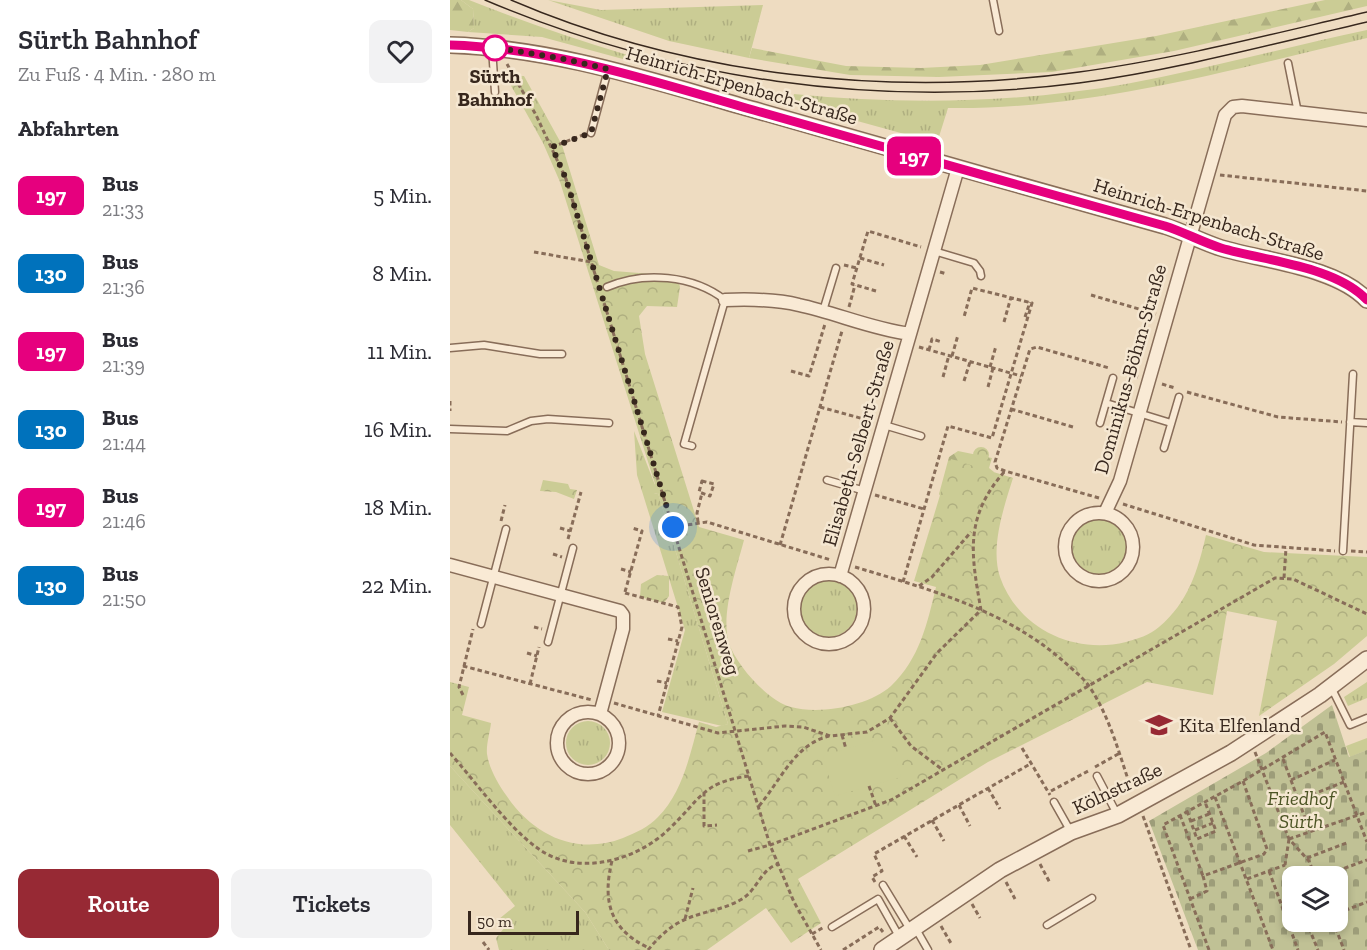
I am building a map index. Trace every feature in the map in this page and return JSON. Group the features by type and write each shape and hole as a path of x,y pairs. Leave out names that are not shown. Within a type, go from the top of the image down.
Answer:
{"street":[{"name":"Heinrich-Erpenbach-Straße","path":"450,45 492,47 608,69 1189,235 1221,247 1325,275 1365,293"},
{"name":"Dominikus-Böhm-Straße","path":"1105,513 1109,500 1120,481 1225,115 1233,107 1299,113"},
{"path":"1299,113 1367,120"},
{"name":"Elisabeth-Selbert-Straße","path":"842,570 958,168"},
{"name":"Elisabeth-Selbert-Straße","path":"725,300 770,300 846,318 909,339"},
{"path":"1105,513 1122,521 1128,528 1134,545 1133,554 1130,562 1118,576 1109,580 1091,580 1083,577 1071,565 1065,548 1066,540 1080,518 1088,514 1105,513"},
{"path":"450,566 620,611 623,615 623,629 602,706 618,734 620,743 615,760 600,772 582,774 573,771 560,758 557,739 560,730 565,722 581,712 602,706"},
{"name":"Elisabeth-Selbert-Straße","path":"842,570 860,592 864,611 862,621 857,629 843,641 833,644 814,641 800,629 796,621 794,612 797,593 803,585 819,575 842,570"},
{"name":"Kölnstraße","path":"900,938 974,886 1033,851 1071,832 1138,804 1250,741 1331,687 1367,659"}],"lane":[{"path":"993,0 999,31"},
{"path":"492,47 495,92"},
{"path":"1288,63 1299,113"},
{"path":"591,133 608,69"},
{"path":"934,251 974,263 981,276"},
{"path":"826,313 836,268"},
{"path":"607,287 626,279 652,277 698,284 725,300 684,444 692,446"},
{"path":"450,348 484,345 540,354 562,354"},
{"path":"1343,551 1353,374"},
{"path":"1100,423 1113,378"},
{"path":"1164,448 1179,397"},
{"path":"1106,403 1171,423"},
{"path":"450,429 507,431 531,421 548,419 609,423"},
{"path":"1350,422 1367,423"},
{"path":"884,425 921,435"},
{"path":"827,480 865,492"},
{"path":"481,624 507,529"},
{"path":"548,642 573,548"},
{"path":"1331,687 1350,725 1367,718"},
{"path":"1097,776 1118,814"},
{"path":"1054,802 1071,832"},
{"path":"883,885 900,938"},
{"path":"1047,925 1092,898"},
{"path":"831,927 878,899 900,938 928,950"}],"path":[{"name":"Seniorenweg","path":"506,63 552,147 566,179 770,845 794,902 821,950"},
{"path":"552,147 591,133"},
{"path":"1207,174 1367,191"},
{"path":"876,291 852,284 868,231 934,251"},
{"path":"534,252 591,262"},
{"path":"860,258 884,266"},
{"path":"780,545 855,285"},
{"path":"964,317 971,288 1030,302"},
{"path":"1090,295 1167,317"},
{"path":"1004,322 1011,297"},
{"path":"1025,317 1030,302"},
{"path":"990,443 1032,303 1030,302"},
{"path":"791,371 809,376 826,313"},
{"path":"944,377 958,335"},
{"path":"909,339 929,350 1021,376"},
{"path":"929,350 932,339 942,342"},
{"path":"988,387 996,346"},
{"path":"964,381 970,361"},
{"path":"450,401 450,411"},
{"path":"820,407 884,425"},
{"path":"1011,409 1073,427"},
{"path":"903,582 948,426 992,438"},
{"path":"981,610 972,555 973,531 985,497 1005,471"},
{"path":"698,522 697,513 702,493 699,492 702,480 714,484 710,496 702,493"},
{"path":"865,492 924,509"},
{"path":"1109,500 1254,545 1367,552"},
{"name":"Elisabeth-Selbert-Straße","path":"673,527 698,522 720,526 780,545 842,570"},
{"path":"560,528 570,531"},
{"path":"620,611 642,531 632,528"},
{"path":"919,586 932,577 973,531"},
{"path":"1284,578 1286,548"},
{"path":"553,555 564,557"},
{"path":"621,569 631,572"},
{"path":"842,570 919,586 1006,621 1051,651 1090,687 1120,753 1191,950"},
{"path":"748,851 876,806 1090,687 1275,578 1293,579 1367,614"},
{"path":"625,593 678,607 682,627 658,716"},
{"path":"758,807 798,752 811,742 830,736 867,732 890,718 937,653 981,610"},
{"path":"534,627 544,629"},
{"path":"669,639 678,641"},
{"path":"527,653 537,656"},
{"path":"463,666 602,706 658,716 712,732 795,726 830,736"},
{"path":"657,681 667,683"},
{"path":"890,718 911,746 943,770"},
{"path":"1209,950 1163,825 1283,759 1326,732 1367,842"},
{"path":"842,735 846,749"},
{"path":"1250,741 1288,839 1307,858 1311,866"},
{"path":"1022,748 1054,802"},
{"path":"450,753 536,847 564,860 583,863 612,861 644,849 659,839 704,790 725,780 749,776"},
{"path":"1048,793 1120,753"},
{"path":"1283,759 1311,831"},
{"path":"1291,780 1336,759"},
{"path":"878,899 880,891 872,877 882,871 874,854 1030,764"},
{"path":"1203,876 1264,854 1267,849 1243,781"},
{"path":"1298,800 1344,782"},
{"path":"869,786 876,806"},
{"path":"988,788 1000,809"},
{"path":"704,790 704,826 717,825"},
{"path":"1215,797 1273,950"},
{"path":"1187,811 1197,839 1216,831 1205,802"},
{"path":"959,805 970,826"},
{"path":"1288,839 1367,812"},
{"path":"1191,822 1209,814"},
{"path":"1180,815 1207,891 1190,898"},
{"path":"932,820 944,841"},
{"path":"1194,830 1213,823"},
{"path":"904,837 917,857"},
{"path":"1247,879 1285,865 1288,839"},
{"path":"1307,858 1348,842"},
{"path":"1033,851 1050,883"},
{"path":"1348,867 1367,860"},
{"path":"612,861 608,876 608,909 630,937 649,949 666,932 685,920 745,898 767,867 778,864"},
{"path":"1269,871 1298,950"},
{"path":"685,920 693,888"},
{"path":"1348,909 1367,902"},
{"path":"934,915 952,945"},
{"path":"843,950 879,927 900,938"},
{"path":"1311,932 1318,950"},
{"path":"1337,932 1344,950"},
{"path":"483,942 489,950"}],"green space":[{"path":"450,0 461,0 473,9 474,28 468,32 450,30"},
{"path":"461,0 469,0 537,26 605,48 673,68 744,84 744,92 542,37 468,32 474,28 473,9"},
{"path":"548,0 601,10 763,5 749,58 669,41"},
{"path":"1325,0 1367,0 1367,6 1174,51 1052,72 939,77 850,75 749,58 752,48 846,66 921,68 980,65 1156,36"},
{"path":"1367,30 1367,38 1159,86 1054,102 1001,107 948,108 937,143 792,103 794,94 919,101 1002,98 1085,90 1187,72"},
{"path":"505,75 524,76 562,145 599,265 614,271 677,276 680,287 677,307 647,306 639,316 645,354 699,527 744,540 730,591 727,619 729,643 738,661 754,681 773,698 791,707 803,709 844,707 882,693 901,675 921,640 936,587 914,581 951,459 1013,478 997,540 997,565 1008,595 1020,611 1034,624 1051,634 1087,645 1107,645 1130,641 1152,632 1169,618 1185,597 1206,535 1264,552 1367,557 1367,636 1334,664 1259,716 1277,621 1227,611 1213,695 1147,682 988,762 798,879 821,923 791,943 766,908 707,950 609,950 585,912 450,766 450,682 469,687 462,715 491,723 487,747 488,759 494,776 506,795 529,821 542,831 572,843 606,843 628,836 650,824 667,807 680,784 699,722 716,727 728,724 658,493 654,494 652,486 655,484 560,182 543,143"},
{"path":"634,431 655,485 654,494 658,493 728,724 722,726 662,712 685,630 637,475"},
{"path":"981,447 989,455 981,463 973,455"},
{"path":"958,451 992,458 989,468 994,472 942,499 939,494 949,457"},
{"path":"543,480 568,484 570,489 577,490 574,499 556,492 540,491"},
{"path":"1100,519 1111,521 1120,527 1126,536 1128,547 1126,558 1120,567 1111,573 1100,575 1089,573 1080,567 1074,558 1072,547 1074,536 1080,527 1089,521"},
{"path":"657,575 669,576 669,596 664,603 640,597 641,584"},
{"path":"822,579 834,579 844,583 853,592 857,614 849,629 834,637 822,637 812,633 803,624 799,614 799,602 803,592 812,583"},
{"path":"1367,682 1367,698 1348,706 1344,697"},
{"name":"Friedhof Sürth","path":"1332,705 1349,757 1367,750 1367,950 1198,950 1149,821 1266,753"},
{"path":"588,721 597,722 604,727 609,734 609,752 604,759 597,764 588,765 579,764 572,759 567,752 566,743 567,734 572,727 579,722"},
{"path":"889,736 901,777 835,796 823,756"},
{"path":"1367,738 1367,750 1350,757 1346,746"},
{"path":"450,766 585,912 609,950 499,950 496,938 505,927 499,919 515,906 450,825"}],"tram line":[{"path":"485,0 556,28 629,50 702,68 777,81 852,89 927,92 1003,90 1115,78 1224,56 1367,22"},
{"path":"511,0 578,26 648,47 718,63 790,74 862,81 935,82 1007,79 1079,72 1152,60 1367,12"}],"bus line":[{"name":"197","path":"450,45 513,50 559,58 608,69 745,107 1165,226 1221,247 1325,275 1351,286 1367,300"}],"place":[{"name":"Sürth Bahnhof","path":"495,48"},
{"name":"Kita Elfenland","path":"1159,725"}],"route":[{"path":"495,48 492,47 608,69 591,133 562,141 552,147 566,179 673,527"}]}
